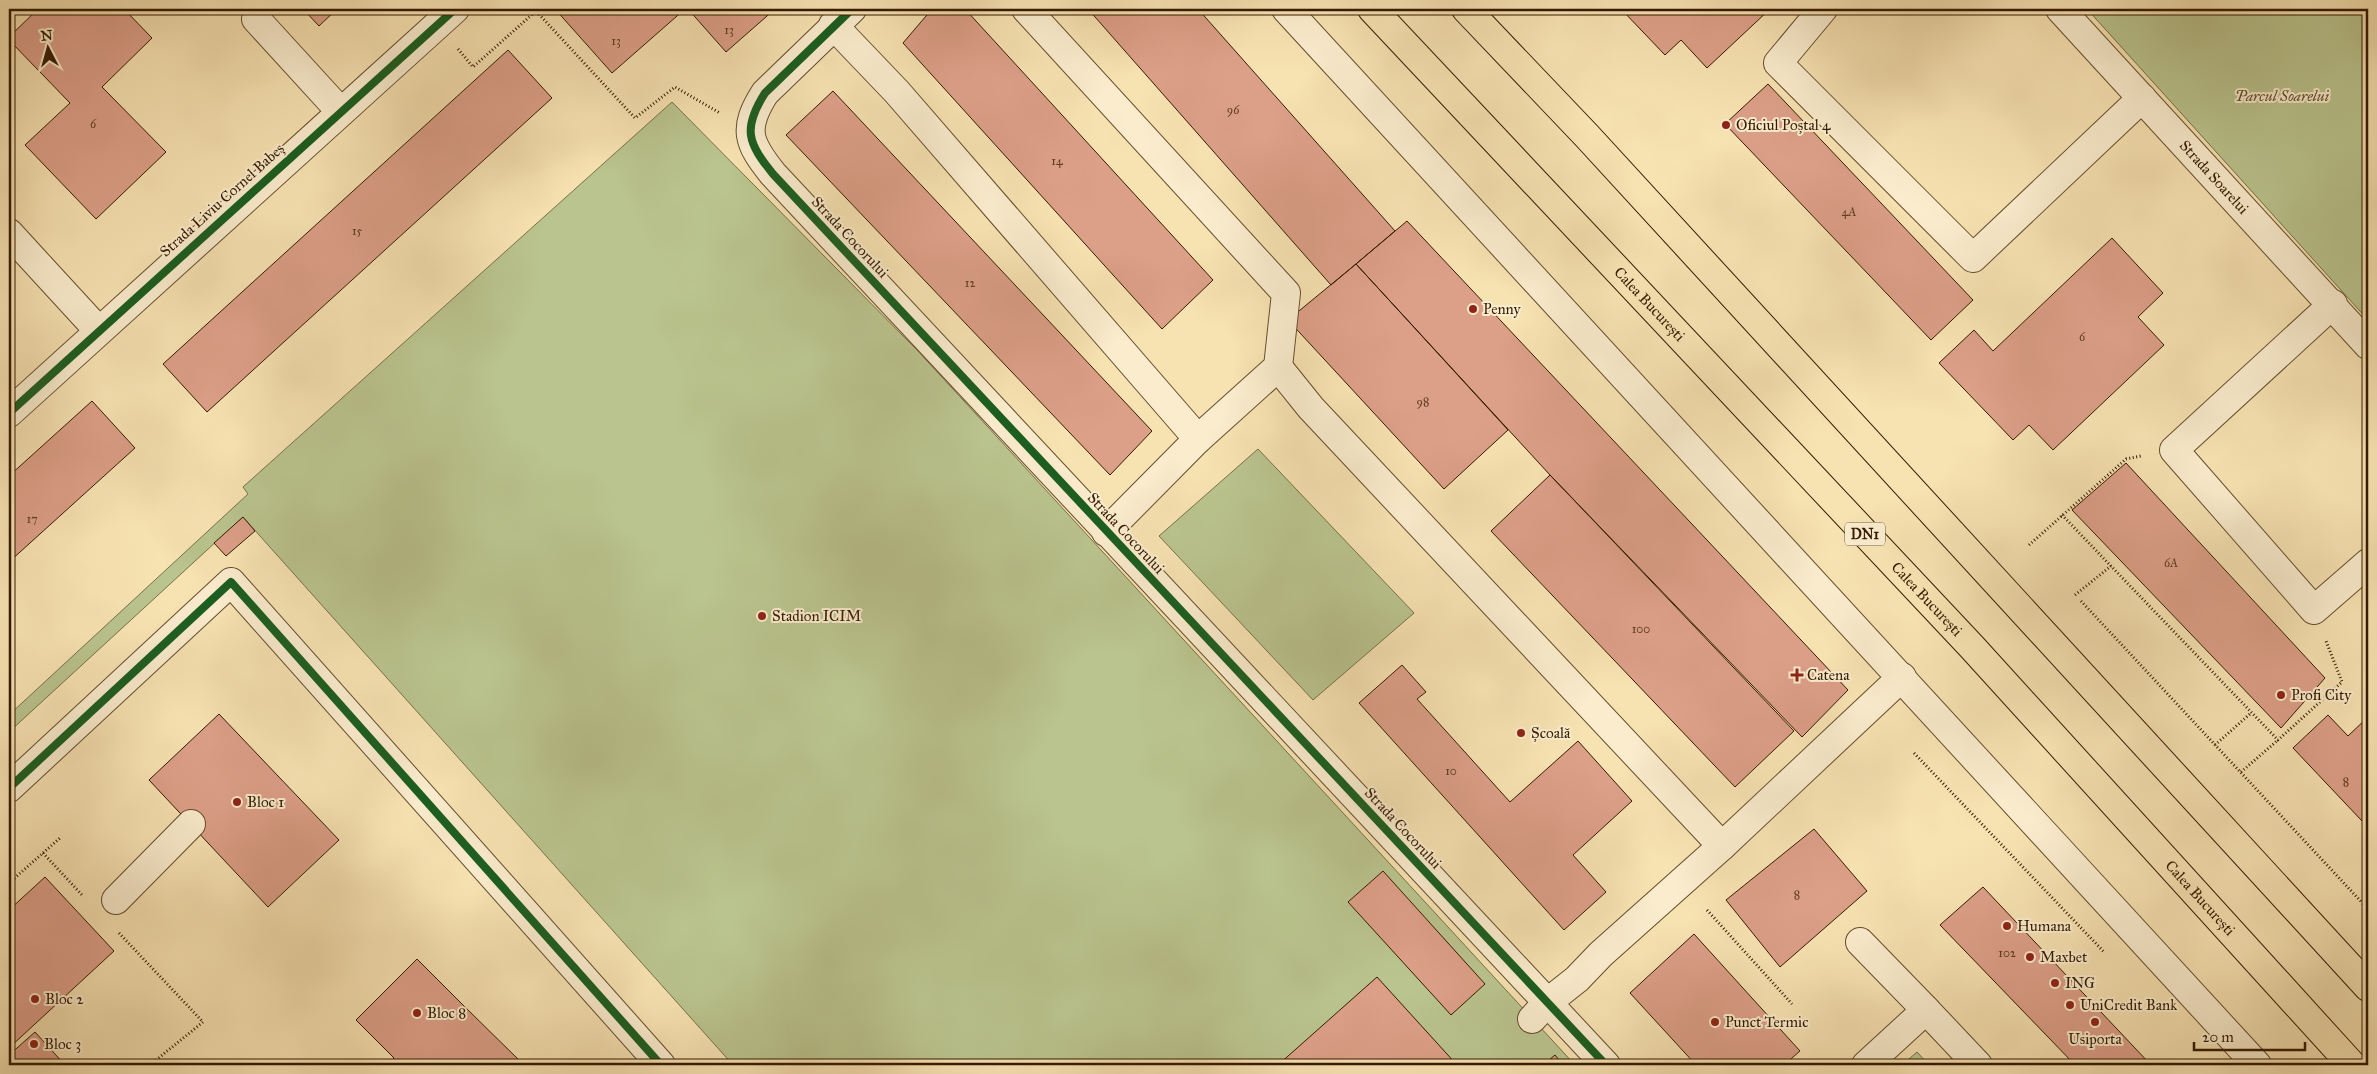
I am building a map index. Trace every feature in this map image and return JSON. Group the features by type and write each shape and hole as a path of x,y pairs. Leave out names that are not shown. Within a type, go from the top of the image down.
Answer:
{"main road":[{"name":"Calea București","path":"1372,9 1972,647 2352,1065"},
{"path":"1466,9 1587,136 2368,987"}],"street":[{"path":"1026,9 1286,293 1278,367 1198,439 1106,532"},
{"path":"1286,9 2257,1065"},
{"path":"1823,9 1778,63 1974,258 2142,98"},
{"name":"Strada Soarelui","path":"2060,9 2333,304 2368,345"},
{"name":"Strada Liviu Cornel Babeș","path":"9,413 446,17"},
{"path":"750,130 754,110 765,93 843,17 904,100 1198,439"},
{"path":"256,19 341,112"},
{"name":"Strada Cocorului","path":"750,130 755,152 773,174 1106,532 1540,1011 1606,1065"},
{"path":"9,233 99,331"},
{"path":"2333,304 2174,450 2314,610 2368,564"},
{"path":"1278,367 1311,408 1722,846"},
{"path":"9,788 232,582 661,1065"},
{"path":"1540,1011 1722,846 1902,677"},
{"path":"116,900 191,824"},
{"path":"1860,942 1978,1065"},
{"path":"1866,1065 1926,1010"}],"path":[{"path":"446,17 474,67 536,11 635,118 676,87 750,130"},
{"path":"2028,545 2126,459 2174,450"},
{"path":"2062,515 2278,740"},
{"path":"2075,595 2111,566"},
{"path":"2081,601 2368,909"},
{"path":"2241,772 2342,682 2314,610"},
{"path":"2215,745 2251,713"},
{"path":"1914,753 2111,960"},
{"path":"9,883 60,838"},
{"path":"42,853 89,902"},
{"path":"1707,910 1792,1004"},
{"path":"116,931 203,1022 150,1065"}],"green space":[{"name":"Parcul Soarelui","path":"2087,9 2368,9 2368,320"},
{"name":"Stadion ICIM","path":"672,102 917,350 1575,1065 733,1065 243,517 9,732 9,715 248,494 243,487"},
{"path":"1258,449 1414,613 1313,700 1159,536"},
{"path":"1917,1052 1929,1065 1902,1065"}],"building":[{"path":"38,9 124,9 152,38 102,87 166,152 96,219 25,145 70,103 9,40 9,37"},
{"path":"303,9 337,9 319,26"},
{"path":"555,9 685,9 612,73"},
{"path":"688,9 775,9 726,52"},
{"path":"932,9 965,9 1213,280 1162,329 903,43"},
{"path":"1088,9 1198,9 1395,231 1331,285"},
{"path":"1621,9 1770,9 1707,68 1681,40 1665,55"},
{"path":"508,50 552,98 207,412 163,364"},
{"path":"1768,84 1973,300 1931,340 1725,124"},
{"path":"833,91 1152,431 1110,475 786,135"},
{"path":"1407,221 1848,690 1802,737 1550,475 1356,264"},
{"path":"2112,238 2163,293 2138,317 2164,345 2053,450 2029,425 2013,440 1939,363 1974,330 1993,351"},
{"path":"1356,264 1508,430 1444,489 1288,320"},
{"path":"92,401 135,448 9,562 9,476"},
{"path":"2126,463 2325,678 2281,728 2072,510"},
{"path":"1550,475 1794,731 1735,787 1491,531"},
{"path":"243,517 255,531 226,556 214,543"},
{"path":"1402,665 1426,692 1417,699 1510,802 1578,741 1632,801 1573,855 1606,892 1564,930 1359,703"},
{"name":"Bloc 1","path":"219,714 339,840 268,907 149,780"},
{"path":"2328,715 2348,736 2368,717 2368,816 2362,821 2293,748"},
{"path":"1814,829 1867,891 1780,967 1726,900"},
{"path":"1383,871 1485,984 1451,1015 1348,902"},
{"name":"Bloc 2","path":"45,877 114,951 9,1048 9,910"},
{"path":"1983,887 2151,1065 2075,1065 1940,925"},
{"name":"Punct Termic","path":"1694,934 1800,1051 1784,1065 1696,1065 1630,993"},
{"name":"Bloc 8","path":"417,959 524,1065 387,1065 394,1058 356,1020"},
{"path":"1377,977 1457,1065 1278,1065"},
{"name":"Bloc 3","path":"35,1032 65,1065 9,1065 9,1055"},
{"path":"1555,1055 1563,1065 1543,1065"}],"cycle path":[{"path":"9,413 455,9"},
{"path":"852,9 765,93 753,116 751,126 753,144 765,163 773,174 1606,1065"},
{"path":"9,788 231,582 661,1065"}],"place":[{"name":"Oficiul Poștal 4","path":"1726,125"},
{"name":"Penny","path":"1473,309"},
{"name":"Stadion ICIM","path":"762,616"},
{"name":"Catena","path":"1797,675"},
{"name":"Profi City","path":"2281,695"},
{"name":"Școală","path":"1521,733"},
{"name":"Bloc 1","path":"237,802"},
{"name":"Humana","path":"2007,926"},
{"name":"Maxbet","path":"2030,957"},
{"name":"ING","path":"2055,983"},
{"name":"Bloc 2","path":"35,999"},
{"name":"UniCredit Bank","path":"2070,1005"},
{"name":"Bloc 8","path":"417,1013"},
{"name":"Punct Termic","path":"1715,1022"},
{"name":"Usiporta","path":"2095,1022"},
{"name":"Bloc 3","path":"34,1044"}]}
